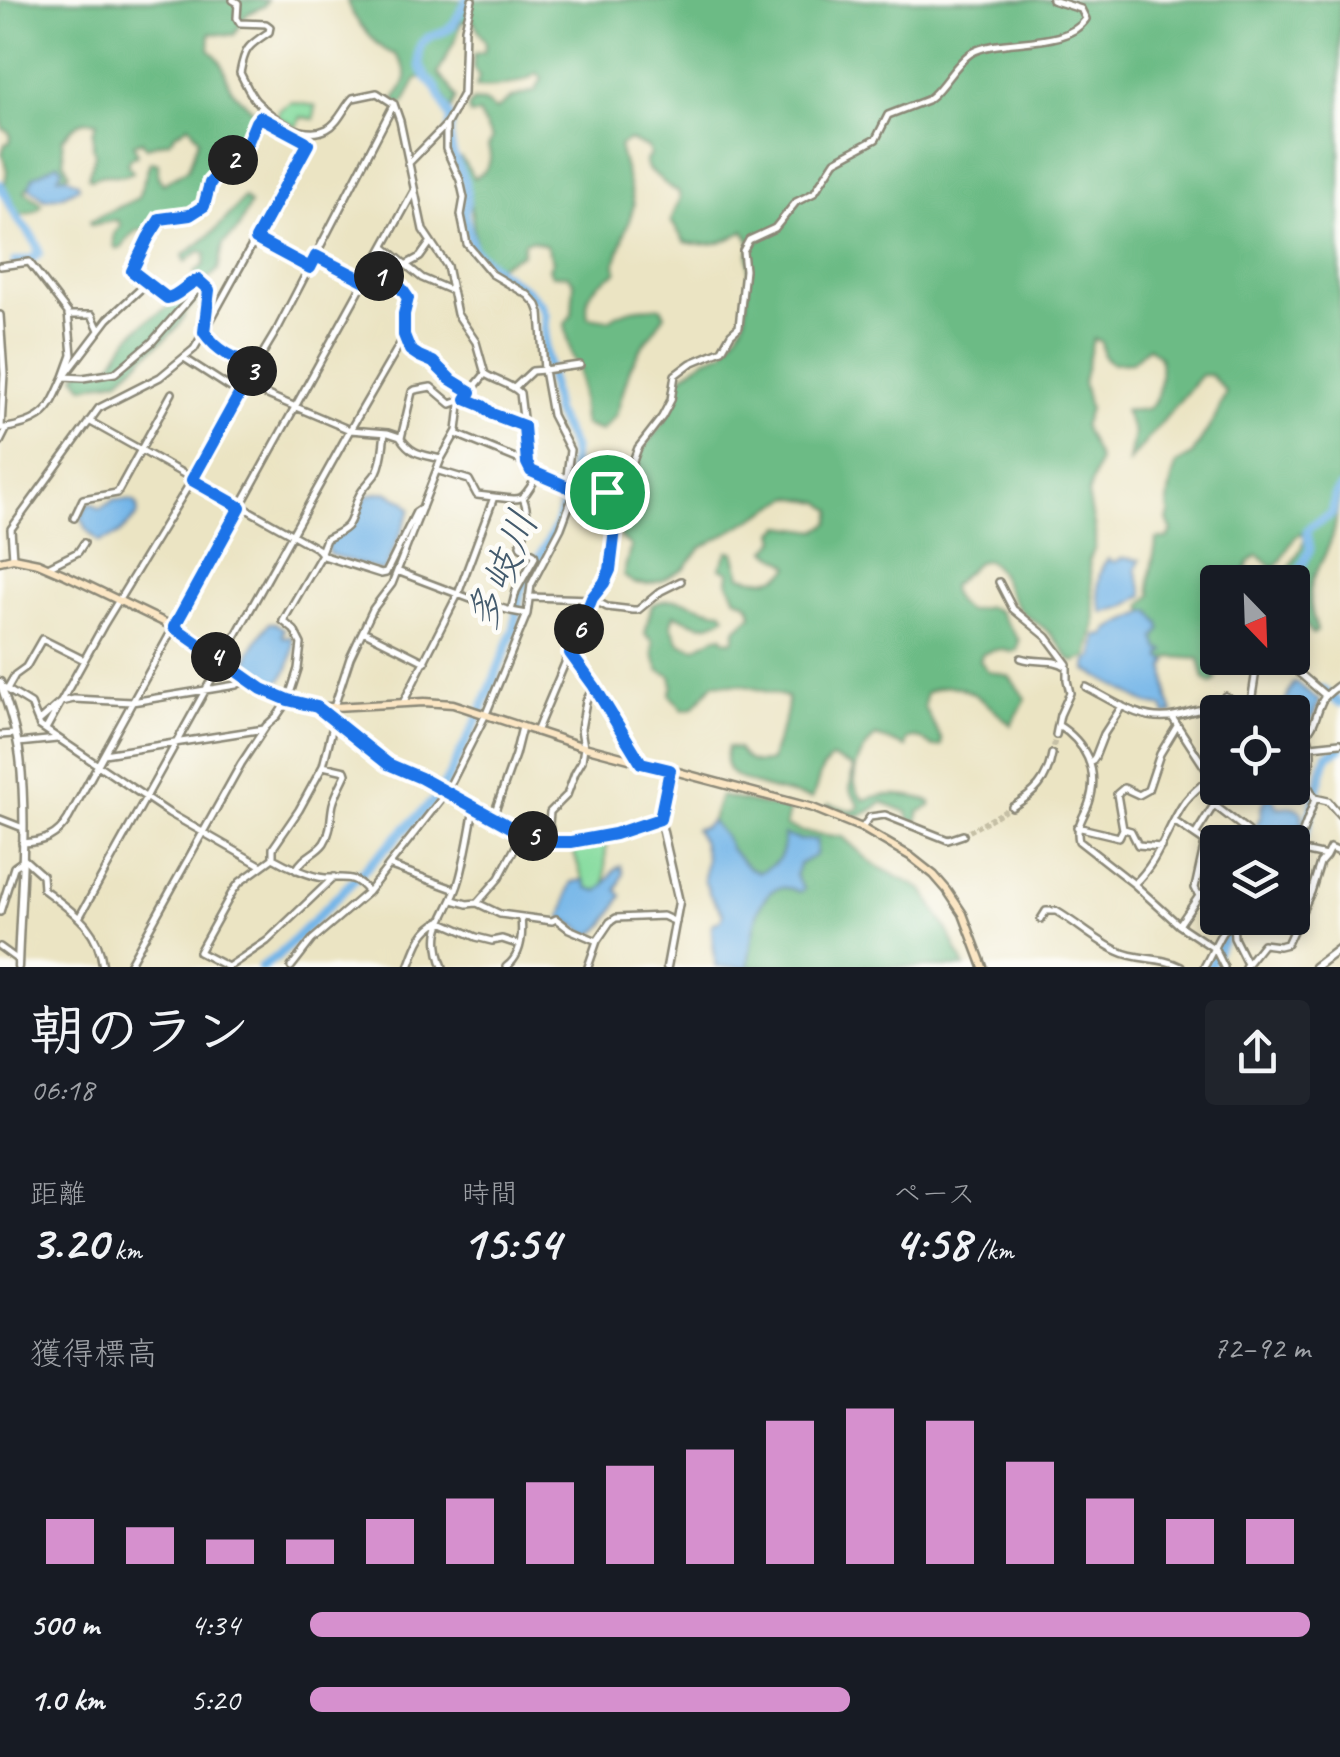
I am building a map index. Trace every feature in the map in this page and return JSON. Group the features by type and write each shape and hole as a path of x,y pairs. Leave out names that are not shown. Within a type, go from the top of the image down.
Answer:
{"main road":[{"path":"0,561 13,558 48,566 174,627 262,689 288,700 317,707 454,704 584,747 813,808 862,828 934,875 963,914 983,967"}],"street":[{"path":"13,558 11,529 99,408 160,377 194,350 308,144 250,93 240,73 246,48 266,35 270,27 240,22 238,3 232,0"},
{"path":"408,164 446,125 463,94 465,28 472,0"},
{"path":"607,492 630,469 638,448 662,417 671,400 674,376 722,350 739,327 746,270 744,251 749,240 775,228 796,202 814,193 835,162 876,139 888,115 927,100 974,52 1046,39 1083,24 1086,19 1080,9 1052,0"},
{"path":"255,366 222,352 204,332 209,290 198,280 167,298 132,271 160,219 190,215 204,206 210,183 244,151 260,117 298,133 322,131 331,127 353,98 377,92 394,104 422,230 447,266 457,314 476,342 485,374 520,393 531,471 571,488 607,492"},
{"path":"46,729 278,328 394,104"},
{"path":"291,967 312,940 368,892 446,793 486,714 527,614 531,585 561,528 571,488 570,450 552,415 538,305 492,274 467,244 461,215 464,198 446,149 446,125"},
{"path":"22,842 47,839 63,828 415,190"},
{"path":"256,239 310,268"},
{"path":"382,278 420,257 430,243"},
{"path":"384,247 422,278 452,291"},
{"path":"316,256 365,281"},
{"path":"0,266 31,264 68,315 72,355 47,413 2,429"},
{"path":"371,271 401,288 408,298 404,337 410,350 433,362 471,392"},
{"path":"64,378 99,330 148,283"},
{"path":"64,378 115,373 152,342 203,284"},
{"path":"0,315 4,374 0,442"},
{"path":"68,315 92,315 99,330"},
{"path":"80,916 404,337"},
{"path":"184,358 240,394"},
{"path":"514,388 532,371 580,365"},
{"path":"273,858 273,848 322,766 334,707 350,658 373,609 392,584 442,459 456,434 460,404 485,374"},
{"path":"244,385 350,430 402,438"},
{"path":"442,459 414,452 402,438 415,390 430,388 452,404 466,399 524,426"},
{"path":"74,518 83,500 117,493 172,393"},
{"path":"89,421 321,553 382,574 386,573 416,512 423,508"},
{"path":"128,967 264,729 288,700 301,644 294,630 283,621 326,538 338,533 354,516 360,492 379,468 385,433"},
{"path":"456,434 527,463"},
{"path":"438,471 469,480 477,495 511,501 523,498 538,475"},
{"path":"536,732 592,598 610,570 615,529 607,492"},
{"path":"403,703 458,594 494,497"},
{"path":"511,610 516,590 534,558 520,544 527,524 523,498"},
{"path":"48,566 78,552 84,543"},
{"path":"397,572 527,614"},
{"path":"528,597 592,598 606,607 638,610 680,581"},
{"path":"1000,582 1012,608 1047,637 1068,667 1070,693 1056,735"},
{"path":"363,631 425,662"},
{"path":"2,686 26,667 42,639 84,660"},
{"path":"570,653 641,763"},
{"path":"1021,658 1053,660 1068,667"},
{"path":"1302,675 1326,696"},
{"path":"38,722 61,702 74,699 132,702 236,686 248,679"},
{"path":"1310,730 1326,696 1340,684"},
{"path":"2,686 5,716 16,739 20,768 23,828 18,964"},
{"path":"2,686 31,704 38,722 60,739 169,813 262,866"},
{"path":"553,842 550,812 567,795 582,761 581,729 586,701 594,686"},
{"path":"1086,686 1136,714 1172,717 1200,708"},
{"path":"1090,764 1122,706"},
{"path":"317,707 388,764 523,834 571,842 615,834 660,819"},
{"path":"1172,717 1200,761"},
{"path":"1058,725 1078,740 1090,764 1092,792 1077,827 1078,841 1179,925 1215,949 1224,967"},
{"path":"1077,827 1118,837 1123,829 1117,794 1124,788 1134,794 1144,793 1177,726"},
{"path":"494,817 522,727"},
{"path":"103,754 264,729"},
{"path":"0,735 60,739"},
{"path":"1310,742 1310,769"},
{"path":"1311,746 1340,743"},
{"path":"1012,806 1040,788 1052,754"},
{"path":"296,870 302,859 326,840 332,806 346,774 322,766"},
{"path":"667,967 679,902 660,819 670,770"},
{"path":"1134,884 1145,873 1189,796 1200,788"},
{"path":"1305,825 1314,798 1310,790"},
{"path":"1314,798 1328,801 1340,815"},
{"path":"1195,835 1214,805 1239,825"},
{"path":"443,967 437,942 440,921 453,900 474,808"},
{"path":"862,828 870,817 885,815 948,840 963,835"},
{"path":"0,818 23,828"},
{"path":"1174,821 1205,842 1195,888 1198,894 1179,925"},
{"path":"1123,829 1132,831 1138,845 1161,847"},
{"path":"478,903 499,878 523,834"},
{"path":"1234,935 1246,965 1264,944 1287,944 1320,864 1330,848 1340,852"},
{"path":"1310,852 1326,856"},
{"path":"273,858 240,882 199,952 228,967 268,940 334,876"},
{"path":"273,858 324,878 356,880 368,892"},
{"path":"22,859 42,875 44,889 80,916 96,940 102,967"},
{"path":"0,912 14,867 22,859"},
{"path":"391,866 456,890"},
{"path":"453,900 478,903 520,918 556,919 597,942"},
{"path":"1041,919 1046,911 1056,910 1118,951 1182,967"},
{"path":"588,967 597,942 616,918 663,916 676,922"},
{"path":"506,967 516,960 520,918"},
{"path":"410,967 422,936 440,921 476,937 520,945"},
{"path":"1204,967 1220,935"},
{"path":"0,947 18,964"},
{"path":"1315,967 1340,947"}],"green space":[{"path":"0,0 267,0 264,6 246,15 234,35 210,33 209,50 223,65 233,91 256,114 241,148 201,183 196,207 158,216 117,249 114,234 121,226 118,220 91,225 90,221 138,198 150,162 158,163 158,177 163,184 188,169 199,139 189,125 170,141 146,147 142,141 134,144 137,155 127,164 133,172 92,179 88,177 95,155 93,132 97,122 85,121 62,139 69,173 61,178 58,177 62,169 55,169 36,177 25,191 42,204 35,211 19,215 4,189 7,171 2,153 11,136 3,129 1,117"},
{"path":"347,0 1340,0 1340,496 1333,535 1310,589 1310,565 1291,565 1305,538 1301,533 1277,565 1270,565 1258,555 1248,565 1200,565 1200,663 1199,659 1172,657 1159,662 1142,605 1152,595 1156,539 1167,539 1172,532 1167,520 1168,499 1176,464 1192,455 1226,392 1211,375 1201,375 1129,462 1134,433 1124,410 1144,410 1154,403 1160,384 1160,357 1148,347 1132,362 1112,363 1104,357 1101,341 1093,339 1083,382 1089,409 1083,426 1099,460 1088,495 1095,531 1095,547 1089,561 1096,621 1088,657 1070,660 1048,631 1018,608 993,565 987,560 977,562 951,586 952,594 967,611 988,607 998,611 1019,640 1017,650 989,651 982,654 980,661 988,671 1009,676 1026,699 1011,725 972,693 962,688 938,687 926,693 924,707 942,740 941,746 933,747 914,738 907,740 906,747 876,736 856,767 858,792 864,800 897,795 931,802 931,806 919,812 917,823 909,819 907,812 882,802 856,816 826,808 829,804 853,811 860,807 850,790 853,767 832,758 821,773 812,799 735,775 726,764 728,747 738,749 752,762 771,761 787,713 787,697 742,685 714,683 693,708 683,710 670,695 671,676 659,670 653,641 645,634 652,605 680,600 722,611 726,616 706,625 674,614 671,625 679,643 695,648 716,637 732,641 735,630 752,615 747,604 736,598 728,582 729,572 720,568 728,551 734,552 741,576 774,578 790,567 767,550 777,540 775,532 782,526 817,531 830,523 833,511 821,502 791,497 701,548 684,568 647,584 634,583 623,576 631,546 621,538 617,514 639,455 675,401 678,379 707,358 724,352 744,322 751,244 744,230 716,243 685,242 671,221 680,197 678,191 649,171 645,162 650,155 648,148 629,140 619,146 634,205 615,264 617,272 590,294 588,317 609,320 628,310 647,307 661,307 665,315 630,368 616,415 601,431 584,425 579,370 565,324 572,314 574,282 568,275 552,275 549,268 553,261 546,245 524,242 522,254 497,266 476,248 468,181 456,159 461,158 474,178 483,173 490,161 488,147 492,139 479,114 470,115 468,108 473,101 484,102 496,110 511,98 535,91 542,79 537,73 508,85 476,87 479,77 473,68 474,54 484,52 486,43 474,22 461,22 438,74 456,98 452,109 429,76 417,79 404,103 398,106 395,99 406,71 395,54 381,47 354,15"},
{"path":"291,102 316,106 314,119 301,117 297,127 278,117 279,110"},
{"path":"244,198 250,204 238,230 223,244 218,270 205,282 195,277 204,265 206,253 200,251 185,262 183,255 216,230"},
{"path":"195,291 198,298 177,328 119,379 84,387 75,376 84,368 110,366 143,325"},
{"path":"1310,600 1317,631 1313,634 1310,630"},
{"path":"1203,675 1214,675 1217,679 1211,684"},
{"path":"720,796 789,810 786,826 843,837 873,864 923,890 965,967 740,967 759,891 784,864 762,877 750,875 710,826"},
{"path":"606,839 605,884 592,891 581,876 571,845"}],"water":[{"path":"59,163 62,169 58,177 65,176 79,187 45,199 29,187 33,177"},
{"path":"386,492 405,501 411,509 385,570 329,554 327,546 331,539 355,524 366,497"},
{"path":"114,500 134,501 138,515 118,535 99,542 81,517 88,504 100,509"},
{"path":"1123,558 1140,560 1136,569 1144,595 1103,613 1101,571 1108,559 1114,562"},
{"path":"1150,610 1160,624 1155,638 1159,649 1165,651 1162,658 1168,662 1168,699 1173,713 1166,715 1163,707 1148,704 1087,670 1097,636 1106,635 1109,629"},
{"path":"269,623 284,629 282,635 291,636 292,642 288,668 277,683 247,666 250,652"},
{"path":"1294,683 1318,700 1310,724 1310,695 1288,695"},
{"path":"1262,805 1293,807 1302,812 1301,825 1256,825"},
{"path":"711,821 731,850 749,868 759,872 779,858 784,835 817,840 816,855 800,864 795,875 804,889 773,890 758,910 748,967 715,967 712,924 721,920 723,913 704,880 706,857 695,829"},
{"path":"621,866 623,874 617,890 622,896 597,932 591,935 561,917 572,882 584,880 588,888 598,891"}],"waterway":[{"name":"多岐川","path":"261,967 278,956 435,799 446,782 480,714 514,629 520,592 556,527 571,482 573,448 555,412 545,347 545,315 528,291 473,249 464,213 465,181 449,135 451,120 437,89 420,66 421,44 453,25 467,0"},
{"path":"0,184 39,253 32,259 15,262"},
{"path":"1302,565 1310,549 1307,531 1332,514 1340,488"},
{"path":"1321,689 1340,703"},
{"path":"1308,825 1327,755 1340,748"},
{"path":"1209,967 1226,935"}],"tunnel":[{"path":"1052,754 1056,735"},
{"path":"963,835 1012,807"}],"route":[{"path":"260,117 308,144 256,239 310,268 316,256 365,281 371,271 401,288 408,298 404,335 410,350 433,362 471,392 466,399 524,426 531,471 575,490 607,492 615,529 610,570 592,598 570,653 641,763 670,770 660,819 615,834 553,842 523,834 388,764 317,707 262,689 174,627 240,507 192,480 255,366 222,352 204,332 209,290 203,284 198,280 192,282 167,298 132,271 135,262 160,219 190,215 204,206 210,183 244,151 260,117"}]}
